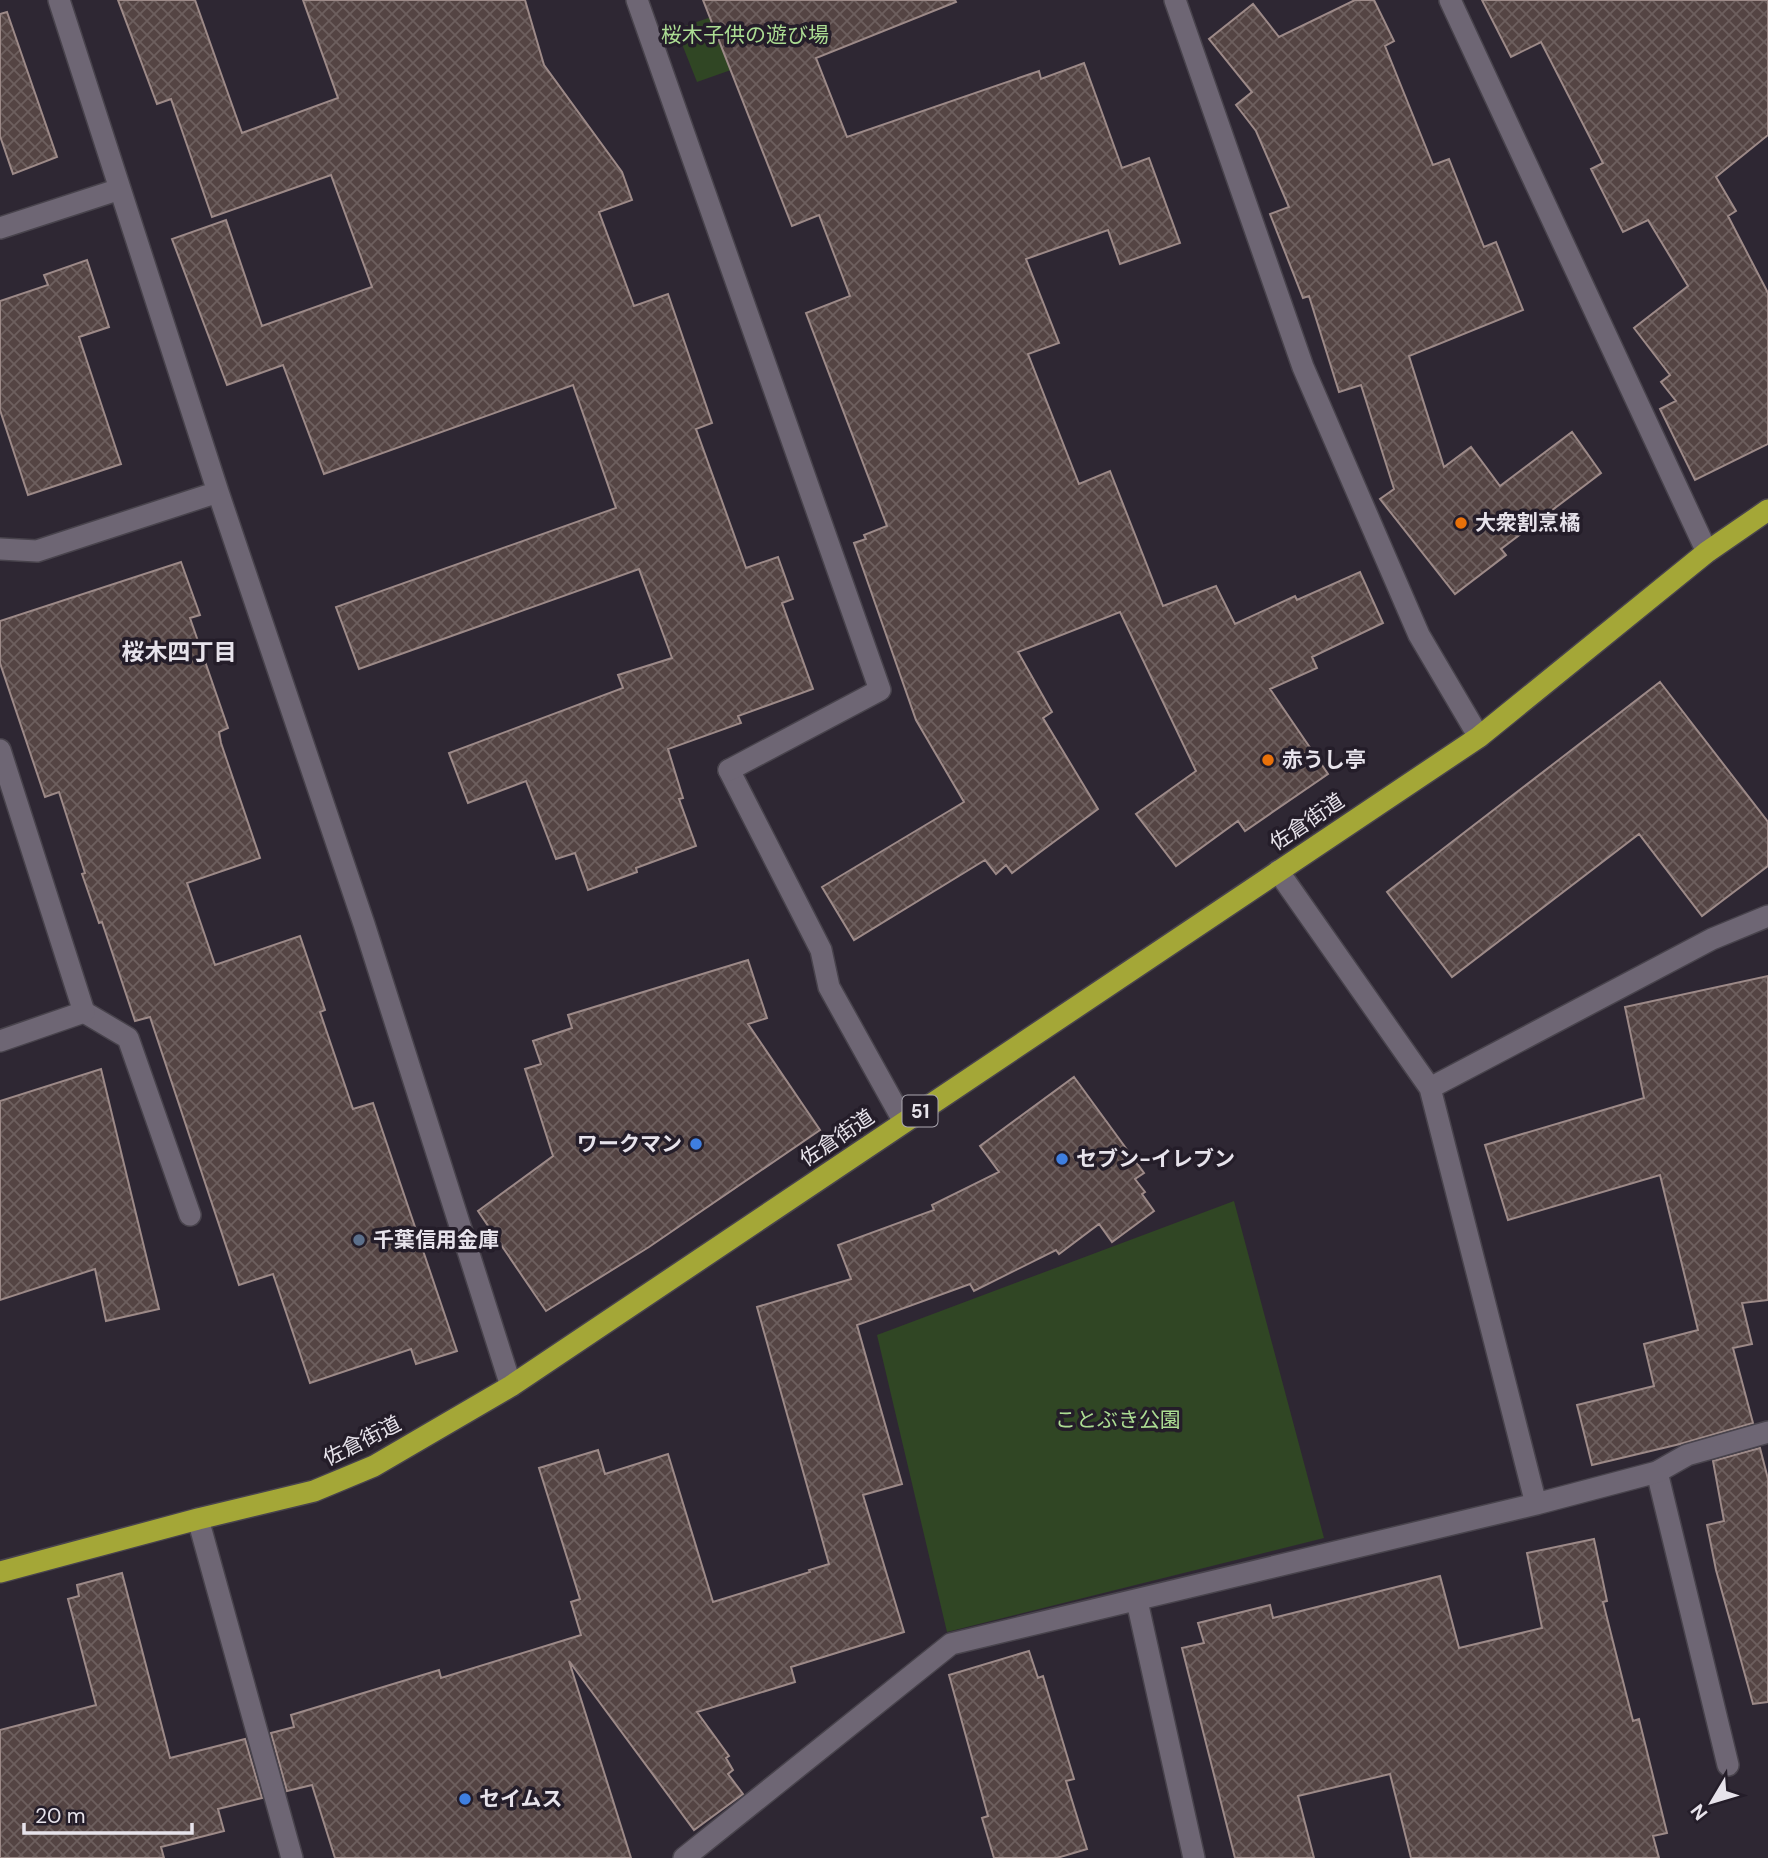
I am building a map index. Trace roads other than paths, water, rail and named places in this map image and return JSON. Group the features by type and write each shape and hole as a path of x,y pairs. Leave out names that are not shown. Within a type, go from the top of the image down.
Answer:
{"highway":[{"name":"佐倉街道","path":"0,1572 314,1491 362,1471 511,1386 1479,737 1707,552 1768,510"}],"street":[{"path":"59,0 218,492 364,924 511,1386"},
{"path":"636,0 880,691 729,770 821,950 828,987 904,1122"},
{"path":"1175,0 1303,367 1419,635 1479,737"},
{"path":"1450,0 1707,552"},
{"path":"0,228 120,189"},
{"path":"0,549 37,551 218,492"},
{"path":"0,750 84,1012 128,1038 190,1215"},
{"path":"1278,871 1430,1088 1536,1504"},
{"path":"1430,1088 1712,939 1768,916"},
{"path":"0,1041 84,1012"},
{"path":"684,1858 951,1644 1536,1504 1657,1472 1687,1455 1768,1432"},
{"path":"1657,1472 1728,1765"},
{"path":"198,1519 292,1858"},
{"path":"1137,1601 1194,1858"}],"place":[{"name":"大衆割烹橘","path":"1461,523"},
{"name":"赤うし亭","path":"1268,760"},
{"name":"ワークマン","path":"696,1144"},
{"name":"セブン-イレブン","path":"1062,1159"},
{"name":"千葉信用金庫","path":"359,1240"},
{"name":"セイムス","path":"465,1799"}],"district":[{"name":"桜木四丁目","path":"179,652"}],"park label":[{"name":"桜木子供の遊び場","path":"745,35"},
{"name":"ことぶき公園","path":"1118,1420"}]}
